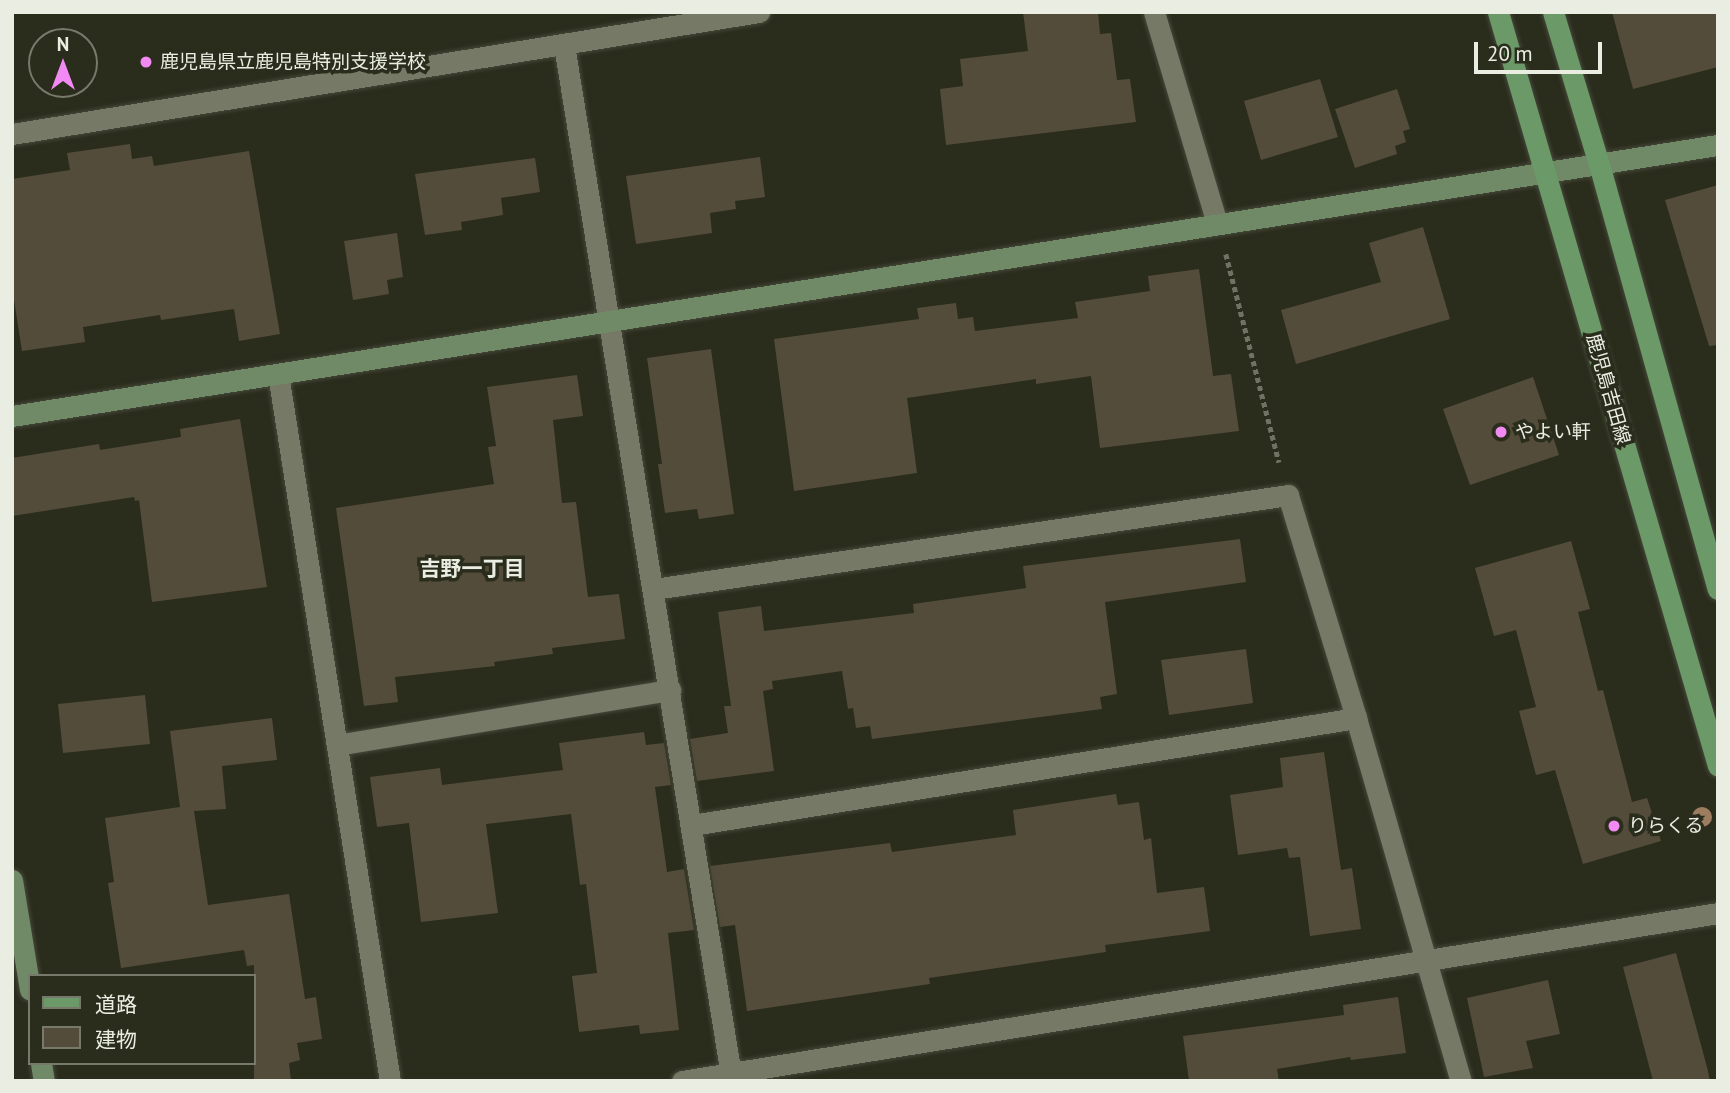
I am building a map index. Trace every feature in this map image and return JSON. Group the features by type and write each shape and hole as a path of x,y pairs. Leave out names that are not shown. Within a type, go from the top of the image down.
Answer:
{"main road":[{"name":"鹿児島吉田線","path":"1498,12 1718,766"},
{"path":"1553,12 1599,164 1718,589"}],"street":[{"path":"12,134 759,12"},
{"path":"1154,12 1217,223"},
{"path":"564,45 732,1077"},
{"path":"12,416 1718,145"},
{"path":"278,374 390,1081"},
{"path":"654,589 1288,495 1461,1081"},
{"path":"337,745 670,690"},
{"path":"692,825 1356,718"},
{"path":"12,880 23,978"},
{"path":"682,1081 732,1077 1426,959 1718,913"}],"path":[{"path":"1217,223 1288,495"}],"building":[{"path":"1023,12 1098,12 1100,34 1111,33 1117,80 1130,79 1136,122 946,145 940,89 963,86 960,59 1028,51"},
{"path":"1612,12 1718,12 1718,67 1633,89"},
{"path":"1320,79 1338,137 1261,160 1244,101"},
{"path":"1397,89 1410,129 1403,131 1406,142 1395,146 1397,154 1355,168 1335,109"},
{"path":"130,144 132,159 152,156 154,166 249,151 280,334 239,341 234,309 161,320 160,315 83,327 85,342 22,351 12,287 12,179 70,170 67,153"},
{"path":"760,157 765,197 735,201 736,209 710,213 712,233 636,244 626,176"},
{"path":"535,158 540,192 501,198 503,215 461,222 462,230 425,235 415,174"},
{"path":"1718,185 1718,345 1709,346 1665,200"},
{"path":"1423,227 1450,319 1296,364 1281,310 1381,282 1369,243"},
{"path":"397,233 403,277 387,280 389,294 353,300 344,241"},
{"path":"1199,269 1213,376 1231,374 1239,431 1100,448 1091,376 1036,384 1036,379 907,398 917,473 794,491 774,339 919,319 917,308 956,303 958,319 973,317 975,331 1078,318 1075,302 1150,291 1148,276"},
{"path":"711,349 734,514 699,519 697,509 665,513 658,464 662,464 647,358"},
{"path":"577,375 583,416 553,420 562,503 576,502 588,597 619,594 625,639 552,648 553,654 494,662 495,666 395,677 398,702 364,706 336,508 494,484 488,447 496,446 487,387"},
{"name":"やよい軒","path":"1533,377 1559,455 1470,485 1443,409"},
{"path":"240,419 267,587 152,602 139,500 135,501 134,497 12,516 12,458 99,444 100,450 181,437 180,429"},
{"path":"1240,539 1246,582 1105,602 1117,694 1100,697 1102,709 872,739 870,726 856,728 853,708 848,709 842,671 772,681 773,689 763,691 774,771 697,781 690,739 728,733 724,706 731,706 718,612 761,606 764,631 914,613 913,604 1026,588 1023,566"},
{"path":"1571,541 1590,609 1578,612 1598,691 1603,690 1632,802 1647,798 1661,841 1583,864 1555,770 1536,775 1519,711 1536,707 1516,630 1494,636 1475,568"},
{"path":"1246,649 1253,703 1169,715 1161,660"},
{"path":"145,695 150,744 63,753 58,704"},
{"path":"272,718 277,760 222,766 226,809 194,811 208,905 289,894 305,999 316,997 322,1039 297,1043 300,1060 289,1063 291,1081 254,1081 256,974 254,965 247,966 244,950 121,968 108,883 114,882 105,818 180,807 170,731"},
{"path":"644,732 646,745 664,743 671,785 655,787 667,872 684,869 694,930 668,933 679,1030 640,1034 639,1025 579,1032 572,976 597,973 586,884 580,885 571,814 486,824 498,913 421,922 409,823 377,827 370,777 440,768 442,785 563,770 559,743"},
{"path":"1324,752 1341,870 1352,868 1361,929 1310,936 1300,857 1289,858 1287,848 1238,855 1230,795 1283,787 1280,758"},
{"path":"1116,794 1118,805 1139,802 1144,840 1151,838 1157,893 1204,887 1210,931 1105,945 1106,952 929,978 930,984 747,1011 735,925 720,927 710,866 890,843 892,852 1016,835 1013,810"},
{"path":"1676,953 1710,1081 1653,1081 1623,967"},
{"path":"1548,980 1560,1034 1526,1041 1533,1068 1484,1077 1467,998"},
{"path":"1398,997 1406,1053 1351,1060 1350,1057 1277,1069 1279,1081 1189,1081 1183,1036 1344,1015 1343,1005"}],"place":[{"name":"鹿児島県立鹿児島特別支援学校","path":"146,62"},
{"name":"やよい軒","path":"1501,432"},
{"name":"りらくる","path":"1614,826"}],"district":[{"name":"吉野一丁目","path":"472,569"}]}
